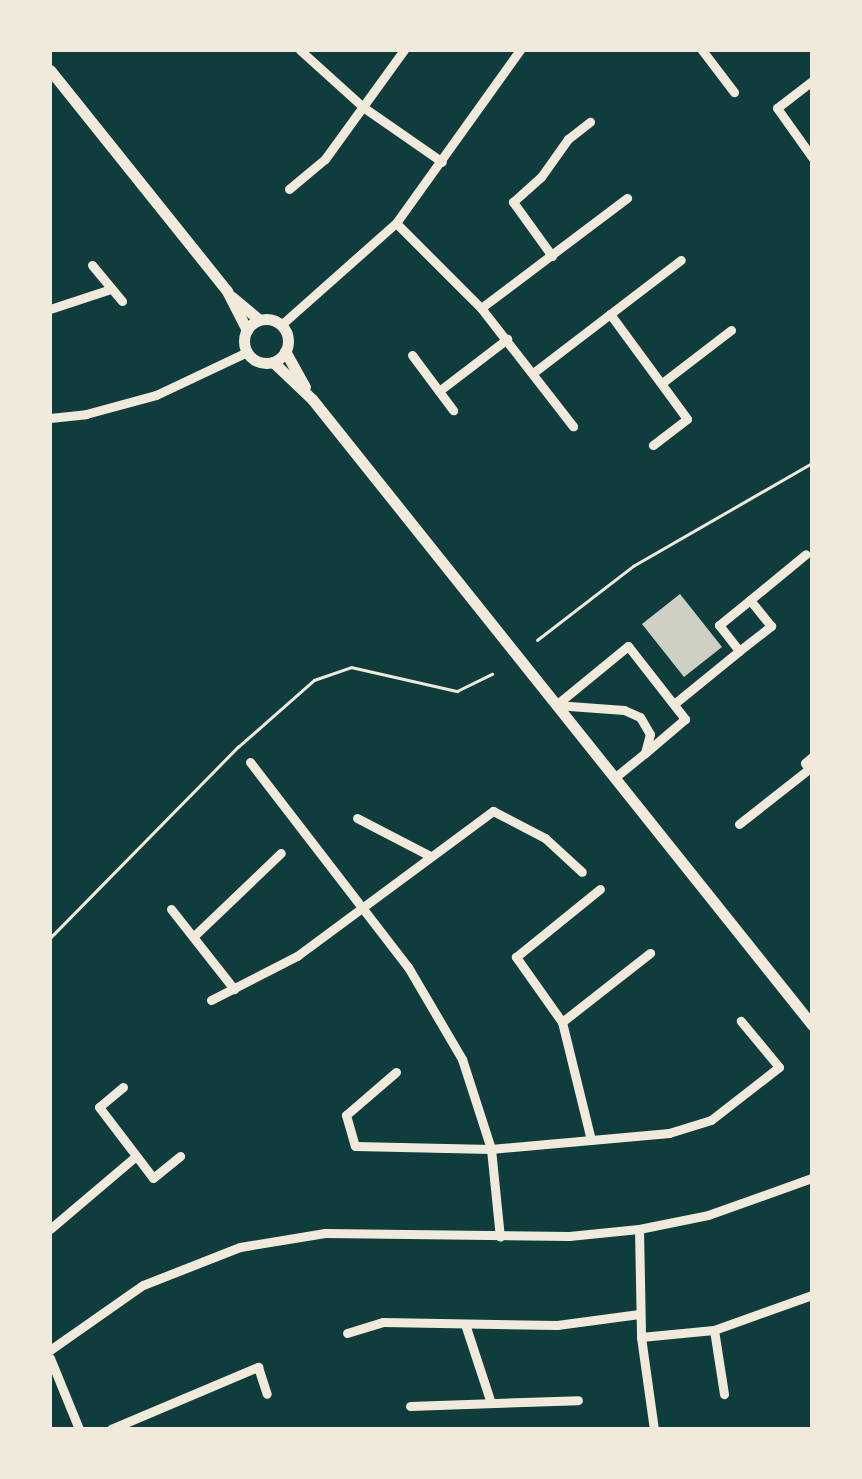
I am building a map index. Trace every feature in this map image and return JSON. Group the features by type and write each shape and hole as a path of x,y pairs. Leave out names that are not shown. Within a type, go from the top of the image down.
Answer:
{"street":[{"path":"300,50 363,108 442,162"},
{"path":"289,188 325,159 404,50"},
{"path":"281,325 396,223 520,50"},
{"path":"702,50 734,92"},
{"path":"50,70 226,292 248,330 247,352"},
{"path":"812,82 777,108 812,157"},
{"path":"552,256 513,202 541,177 568,139 590,122"},
{"path":"481,308 628,198"},
{"path":"396,223 481,308 573,426"},
{"path":"533,373 681,260"},
{"path":"92,265 122,301"},
{"path":"50,309 111,289"},
{"path":"226,292 260,320 281,325 288,338 286,351 312,399"},
{"path":"610,314 687,418 653,445"},
{"path":"248,330 260,320"},
{"path":"662,383 731,330"},
{"path":"439,392 508,339"},
{"path":"273,362 286,351"},
{"path":"247,352 258,361 273,362 312,399 812,1025"},
{"path":"50,418 86,414 156,395 247,352"},
{"path":"412,355 453,410"},
{"path":"739,651 719,625 806,554"},
{"path":"674,704 771,626 750,600"},
{"path":"556,705 628,646 685,718 614,777"},
{"path":"556,705 624,710 640,717 650,734 645,753"},
{"path":"739,824 809,769 804,763 812,757"},
{"path":"250,762 408,967 445,1028 478,1097 491,1148 500,1237"},
{"path":"212,1000 297,956 493,811 545,838 582,872"},
{"path":"357,818 430,856"},
{"path":"194,936 280,853"},
{"path":"592,1140 562,1022 516,957 600,889"},
{"path":"171,909 234,989"},
{"path":"562,1022 650,953"},
{"path":"396,1072 346,1115 354,1146 491,1148 691,1129 711,1120 779,1067 742,1021"},
{"path":"123,1087 99,1107 153,1178 180,1156"},
{"path":"50,1228 136,1156"},
{"path":"50,1350 143,1285 240,1247 325,1232 500,1237 638,1229 708,1215 812,1178"},
{"path":"638,1229 641,1337 654,1429"},
{"path":"641,1337 714,1330 812,1295"},
{"path":"347,1333 383,1322 557,1324 640,1314"},
{"path":"466,1324 491,1403"},
{"path":"714,1330 724,1394"},
{"path":"50,1358 79,1429"},
{"path":"111,1429 258,1368 267,1394"},
{"path":"410,1406 578,1400"}],"path":[{"path":"537,640 634,566 812,463"}],"building":[{"path":"680,594 722,647 684,677 642,624"}]}
